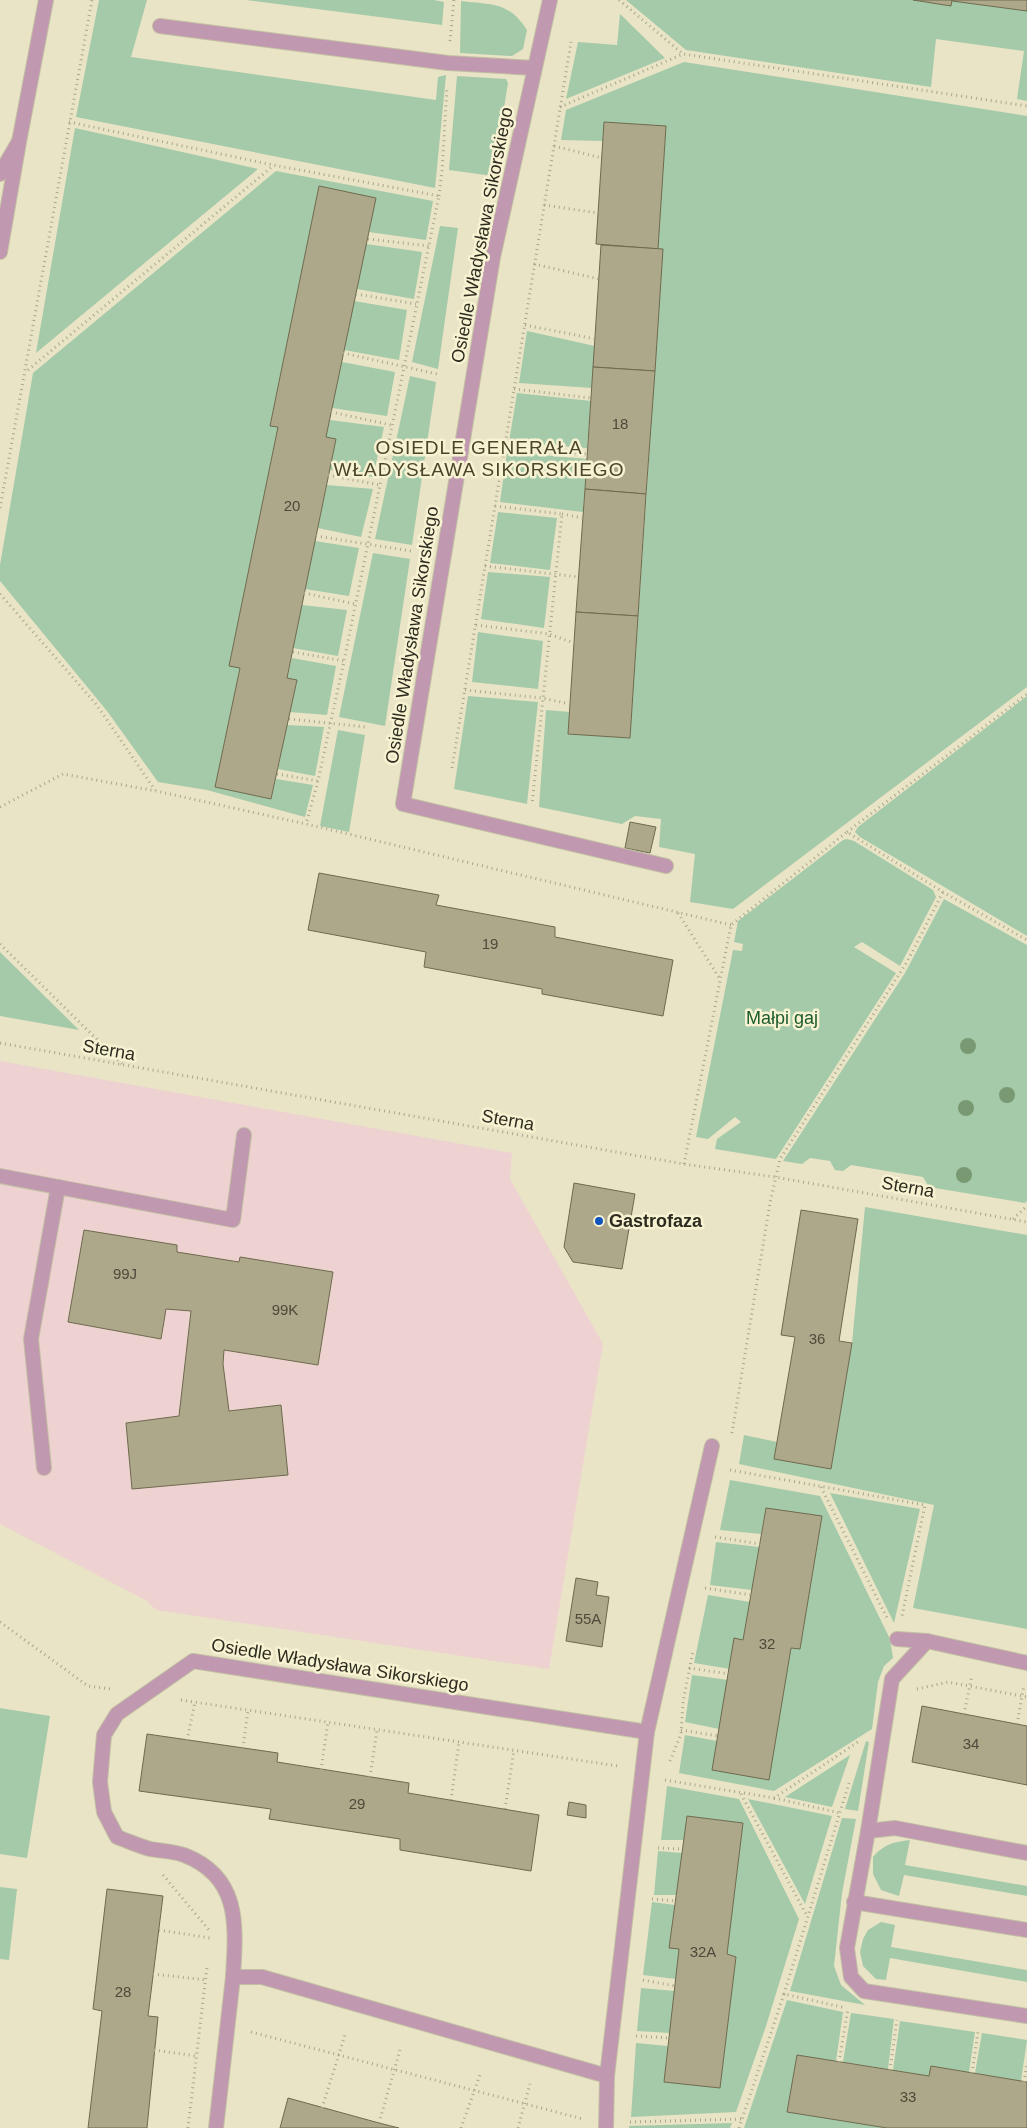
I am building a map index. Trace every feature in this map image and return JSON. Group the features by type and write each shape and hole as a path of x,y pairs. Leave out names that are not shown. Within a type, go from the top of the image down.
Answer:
{"street":[{"path":"0,252 46,0"},
{"name":"Osiedle Władysława Sikorskiego","path":"550,0 493,257 403,804 666,866"},
{"path":"160,26 448,63 534,68"},
{"path":"0,174 19,142"},
{"path":"0,1176 232,1220 244,1135"},
{"path":"44,1468 32,1340 58,1187"},
{"path":"606,2128 607,2076 647,1732 712,1446"},
{"path":"897,1639 927,1641 1027,1663"},
{"path":"927,1641 892,1679 847,1948 851,1978 864,1991 1027,2016"},
{"name":"Osiedle Władysława Sikorskiego","path":"216,2128 233,1977 236,1932 228,1892 206,1866 182,1854 148,1848 118,1837 104,1812 100,1782 104,1735 117,1714 143,1694 193,1661 647,1732"},
{"path":"868,1831 895,1828 1027,1853"},
{"path":"854,1902 1027,1930"},
{"path":"233,1977 262,1977 607,2076"}],"path":[{"path":"0,508 92,0"},
{"path":"306,824 318,781 344,661 439,196 454,0"},
{"path":"618,0 683,54 1027,106"},
{"path":"452,768 572,42"},
{"path":"560,107 683,54"},
{"path":"70,122 273,165 439,196"},
{"path":"554,146 602,158"},
{"path":"26,371 273,165"},
{"path":"544,205 598,213"},
{"path":"368,239 429,246"},
{"path":"534,264 599,279"},
{"path":"356,294 416,304"},
{"path":"524,325 595,339"},
{"path":"343,354 437,374"},
{"path":"514,389 591,398"},
{"path":"331,412 391,425"},
{"path":"505,447 587,454"},
{"path":"328,475 380,485"},
{"path":"495,506 583,518"},
{"path":"532,805 562,514"},
{"path":"316,536 411,552"},
{"path":"485,566 578,577"},
{"path":"304,593 355,604"},
{"path":"0,594 96,704 156,791"},
{"path":"476,625 549,634 574,643"},
{"path":"293,652 344,661"},
{"path":"464,690 542,698 570,704"},
{"path":"684,1164 731,925 847,832 1027,694"},
{"path":"289,719 366,727"},
{"path":"0,807 64,774 156,791 306,824 731,925"},
{"path":"277,774 318,781"},
{"path":"847,832 943,892 1027,940"},
{"path":"730,1440 775,1177 780,1159 908,962 943,892"},
{"path":"677,913 721,980"},
{"path":"0,944 124,1066"},
{"name":"Sterna","path":"0,1043 684,1164 775,1177 1027,1222"},
{"path":"1012,1220 1027,1206"},
{"path":"726,1469 925,1506 897,1639"},
{"path":"821,1487 897,1639"},
{"path":"713,1545 716,1527"},
{"path":"715,1537 760,1544"},
{"path":"704,1597 707,1580"},
{"path":"705,1588 751,1595"},
{"path":"0,1622 88,1686 618,1766"},
{"path":"670,1761 681,1730 683,1702 693,1650"},
{"path":"964,1714 977,1652"},
{"path":"689,1668 729,1674"},
{"path":"1016,1724 1025,1677"},
{"path":"909,1691 948,1682 1027,1697"},
{"path":"187,1740 195,1702"},
{"path":"243,1748 248,1710"},
{"path":"321,1770 328,1722"},
{"path":"370,1777 377,1730"},
{"path":"681,1730 718,1736"},
{"path":"774,1798 863,1739 860,1748"},
{"path":"451,1800 459,1742"},
{"path":"505,1809 514,1750"},
{"path":"666,1770 662,1780 774,1798 840,1813"},
{"path":"739,2128 784,1994 851,1776"},
{"path":"741,1793 807,1916"},
{"path":"655,1847 682,1849"},
{"path":"158,1869 211,1932 210,1946"},
{"path":"648,1899 676,1901"},
{"path":"159,1930 210,1938"},
{"path":"188,2128 208,1963"},
{"path":"153,1974 206,1980"},
{"path":"640,1980 675,1986"},
{"path":"784,1994 856,2010"},
{"path":"839,2062 848,2008"},
{"path":"890,2070 898,2017"},
{"path":"634,2027 633,2036 669,2038"},
{"path":"972,2073 978,2029"},
{"path":"242,2030 587,2120"},
{"path":"322,2108 345,2035"},
{"path":"154,2050 196,2056"},
{"path":"379,2122 400,2050"},
{"path":"1024,2082 1027,2063"},
{"path":"461,2128 480,2072"},
{"path":"518,2128 530,2084"},
{"path":"625,2122 742,2119"}],"shaded area":[{"path":"0,1061 512,1153 510,1179 603,1344 549,1669 156,1610 147,1601 0,1524"}],"green space":[{"path":"99,0 147,0 131,57 436,100 438,77 446,75 435,188 76,117"},
{"path":"246,0 434,0 444,2 442,25"},
{"path":"626,0 913,0 951,5 952,1 1027,11 1027,101 1017,99 1024,51 936,39 931,87 686,50"},
{"path":"461,1 498,6 513,14 527,30 523,49 512,56 460,53"},
{"path":"620,14 665,58 566,99 578,42 617,45"},
{"path":"684,62 1027,116 1027,687 733,909 690,902 695,854 659,847 661,819 635,816 622,824 539,807 546,710 570,712 568,734 630,738 663,249 658,249 666,126 605,122 603,141 561,140 566,110"},
{"path":"457,76 506,79 508,83 493,176 449,170"},
{"path":"75,128 258,169 36,353"},
{"path":"276,171 433,201 426,240 369,232 376,198 319,187 270,425 278,427 229,666 240,668 215,787 271,799 276,779 313,785 305,817 207,790 158,782 107,711 0,581 0,565 33,373"},
{"path":"440,226 458,228 438,369 412,362"},
{"path":"366,244 422,252 414,299 357,289"},
{"path":"354,301 407,310 399,360 344,350"},
{"path":"527,331 595,346 592,388 519,383"},
{"path":"342,362 395,372 387,416 332,408"},
{"path":"410,376 436,382 412,545 375,539"},
{"path":"517,393 591,401 587,448 509,442"},
{"path":"330,420 384,427 373,477 330,470 336,439 326,437"},
{"path":"507,452 587,459 583,512 500,502"},
{"path":"327,485 373,489 361,537 318,528"},
{"path":"498,512 557,518 550,570 490,563"},
{"path":"315,541 359,548 349,596 305,589"},
{"path":"373,553 410,559 385,726 339,717"},
{"path":"488,572 550,577 544,628 481,619"},
{"path":"302,605 347,610 338,656 293,648"},
{"path":"478,632 543,641 538,689 472,682"},
{"path":"292,658 336,666 327,715 290,712 297,680 287,678"},
{"path":"468,696 538,702 527,804 454,789"},
{"path":"1027,696 1027,936 860,837 855,832 858,827"},
{"path":"287,725 324,727 315,776 278,769"},
{"path":"338,730 365,735 349,832 320,826"},
{"name":"Małpi gaj","path":"843,840 854,841 933,890 936,897 900,966 862,942 854,947 896,973 776,1159 715,1149 717,1139 741,1122 735,1117 708,1139 696,1137 733,950 742,951 743,944 734,942 738,921"},
{"path":"944,899 1027,945 1027,1201 1025,1203 929,1187 923,1177 851,1165 843,1171 835,1170 830,1161 810,1158 802,1164 783,1161 905,973"},
{"path":"0,952 79,1030 0,1016"},
{"path":"865,1207 1027,1235 1027,1629 913,1608 934,1505 739,1464 744,1435 777,1442 774,1459 831,1468 852,1343"},
{"path":"730,1480 820,1496 890,1639 893,1658 884,1666 878,1682 872,1729 774,1791 679,1773 685,1735 717,1741 713,1770 769,1779 791,1648 800,1649 822,1517 766,1508 761,1534 720,1530"},
{"path":"830,1493 920,1509 894,1623"},
{"path":"716,1542 759,1547 752,1590 710,1585"},
{"path":"708,1595 750,1602 743,1640 735,1638 730,1669 694,1663"},
{"path":"692,1675 728,1680 719,1729 685,1722"},
{"path":"0,1708 50,1716 27,1858 0,1854"},
{"path":"866,1741 869,1742 858,1811 845,1809"},
{"path":"850,1755 832,1807 785,1797"},
{"path":"667,1786 739,1799 799,1919 766,2026 736,2112 631,2117 636,2043 668,2046 664,2082 720,2088 736,1957 727,1954 743,1823 687,1816 684,1840 661,1840"},
{"path":"748,1799 832,1816 805,1904"},
{"path":"842,1818 856,1819 842,1893 834,1966 841,1985 865,2005 790,1991"},
{"path":"910,1840 905,1865 1027,1886 1027,1896 904,1875 899,1896 881,1890 873,1874 873,1857 890,1844"},
{"path":"658,1851 682,1853 676,1895 654,1895"},
{"path":"0,1887 17,1889 9,1960 0,1959"},
{"path":"652,1902 675,1905 679,1949 676,1979 643,1975"},
{"path":"881,1922 895,1925 891,1947 1027,1970 1027,1982 890,1958 886,1980 876,1979 863,1966 860,1952 863,1939 868,1930"},
{"path":"641,1988 675,1991 670,2033 637,2031"},
{"path":"787,2000 843,2012 836,2061 797,2055 787,2112 887,2128 744,2128"},
{"path":"851,2013 894,2019 888,2069 843,2062"},
{"path":"900,2021 975,2032 969,2072 931,2066 929,2076 893,2070"},
{"path":"982,2033 1027,2040 1021,2081 975,2073"},
{"path":"732,2123 730,2128 629,2128 629,2126"}],"building":[{"path":"913,0 952,0 951,6"},
{"path":"952,0 1027,0 1027,11 952,1"},
{"path":"604,122 666,126 658,249 596,244"},
{"path":"319,186 376,198 326,437 336,439 287,678 297,680 271,799 215,787 240,668 229,666 278,427 270,426"},
{"path":"601,245 663,249 655,371 593,367"},
{"path":"593,367 655,371 646,494 585,489"},
{"path":"585,489 646,494 638,616 576,612"},
{"path":"576,612 638,616 630,738 568,734"},
{"path":"630,822 656,827 650,853 625,848"},
{"path":"319,873 439,895 436,905 555,927 555,937 673,960 663,1016 542,994 542,989 424,967 426,952 308,930"},
{"name":"Gastrofaza","path":"574,1183 635,1194 622,1269 573,1262 564,1247"},
{"path":"801,1210 858,1219 839,1341 852,1343 831,1469 774,1459 795,1337 781,1335"},
{"path":"84,1230 177,1245 177,1252 239,1262 240,1257 333,1272 318,1365 224,1350 223,1364 229,1411 281,1405 288,1475 132,1489 126,1423 179,1416 191,1311 166,1309 161,1339 68,1322"},
{"path":"766,1508 822,1516 800,1649 791,1648 769,1780 712,1770 734,1638 743,1640"},
{"path":"576,1578 598,1582 596,1595 609,1597 602,1647 566,1641"},
{"path":"922,1706 1027,1726 1027,1785 912,1762"},
{"path":"147,1734 278,1753 277,1762 409,1783 408,1793 539,1815 531,1871 400,1850 400,1839 269,1819 271,1809 139,1791"},
{"path":"569,1802 586,1805 586,1818 567,1815"},
{"path":"687,1816 743,1823 727,1954 736,1957 720,2088 664,2082 679,1949 669,1948"},
{"path":"107,1889 163,1896 148,2016 158,2017 147,2128 88,2128 102,2011 93,2009"},
{"path":"797,2055 929,2076 931,2066 1027,2082 1027,2128 887,2128 787,2112"},
{"path":"288,2098 379,2123 399,2128 280,2128"}],"place":[{"name":"Gastrofaza","path":"599,1221"}],"district":[{"name":"OSIEDLE GENERAŁA WŁADYSŁAWA SIKORSKIEGO","path":"479,458"}]}
